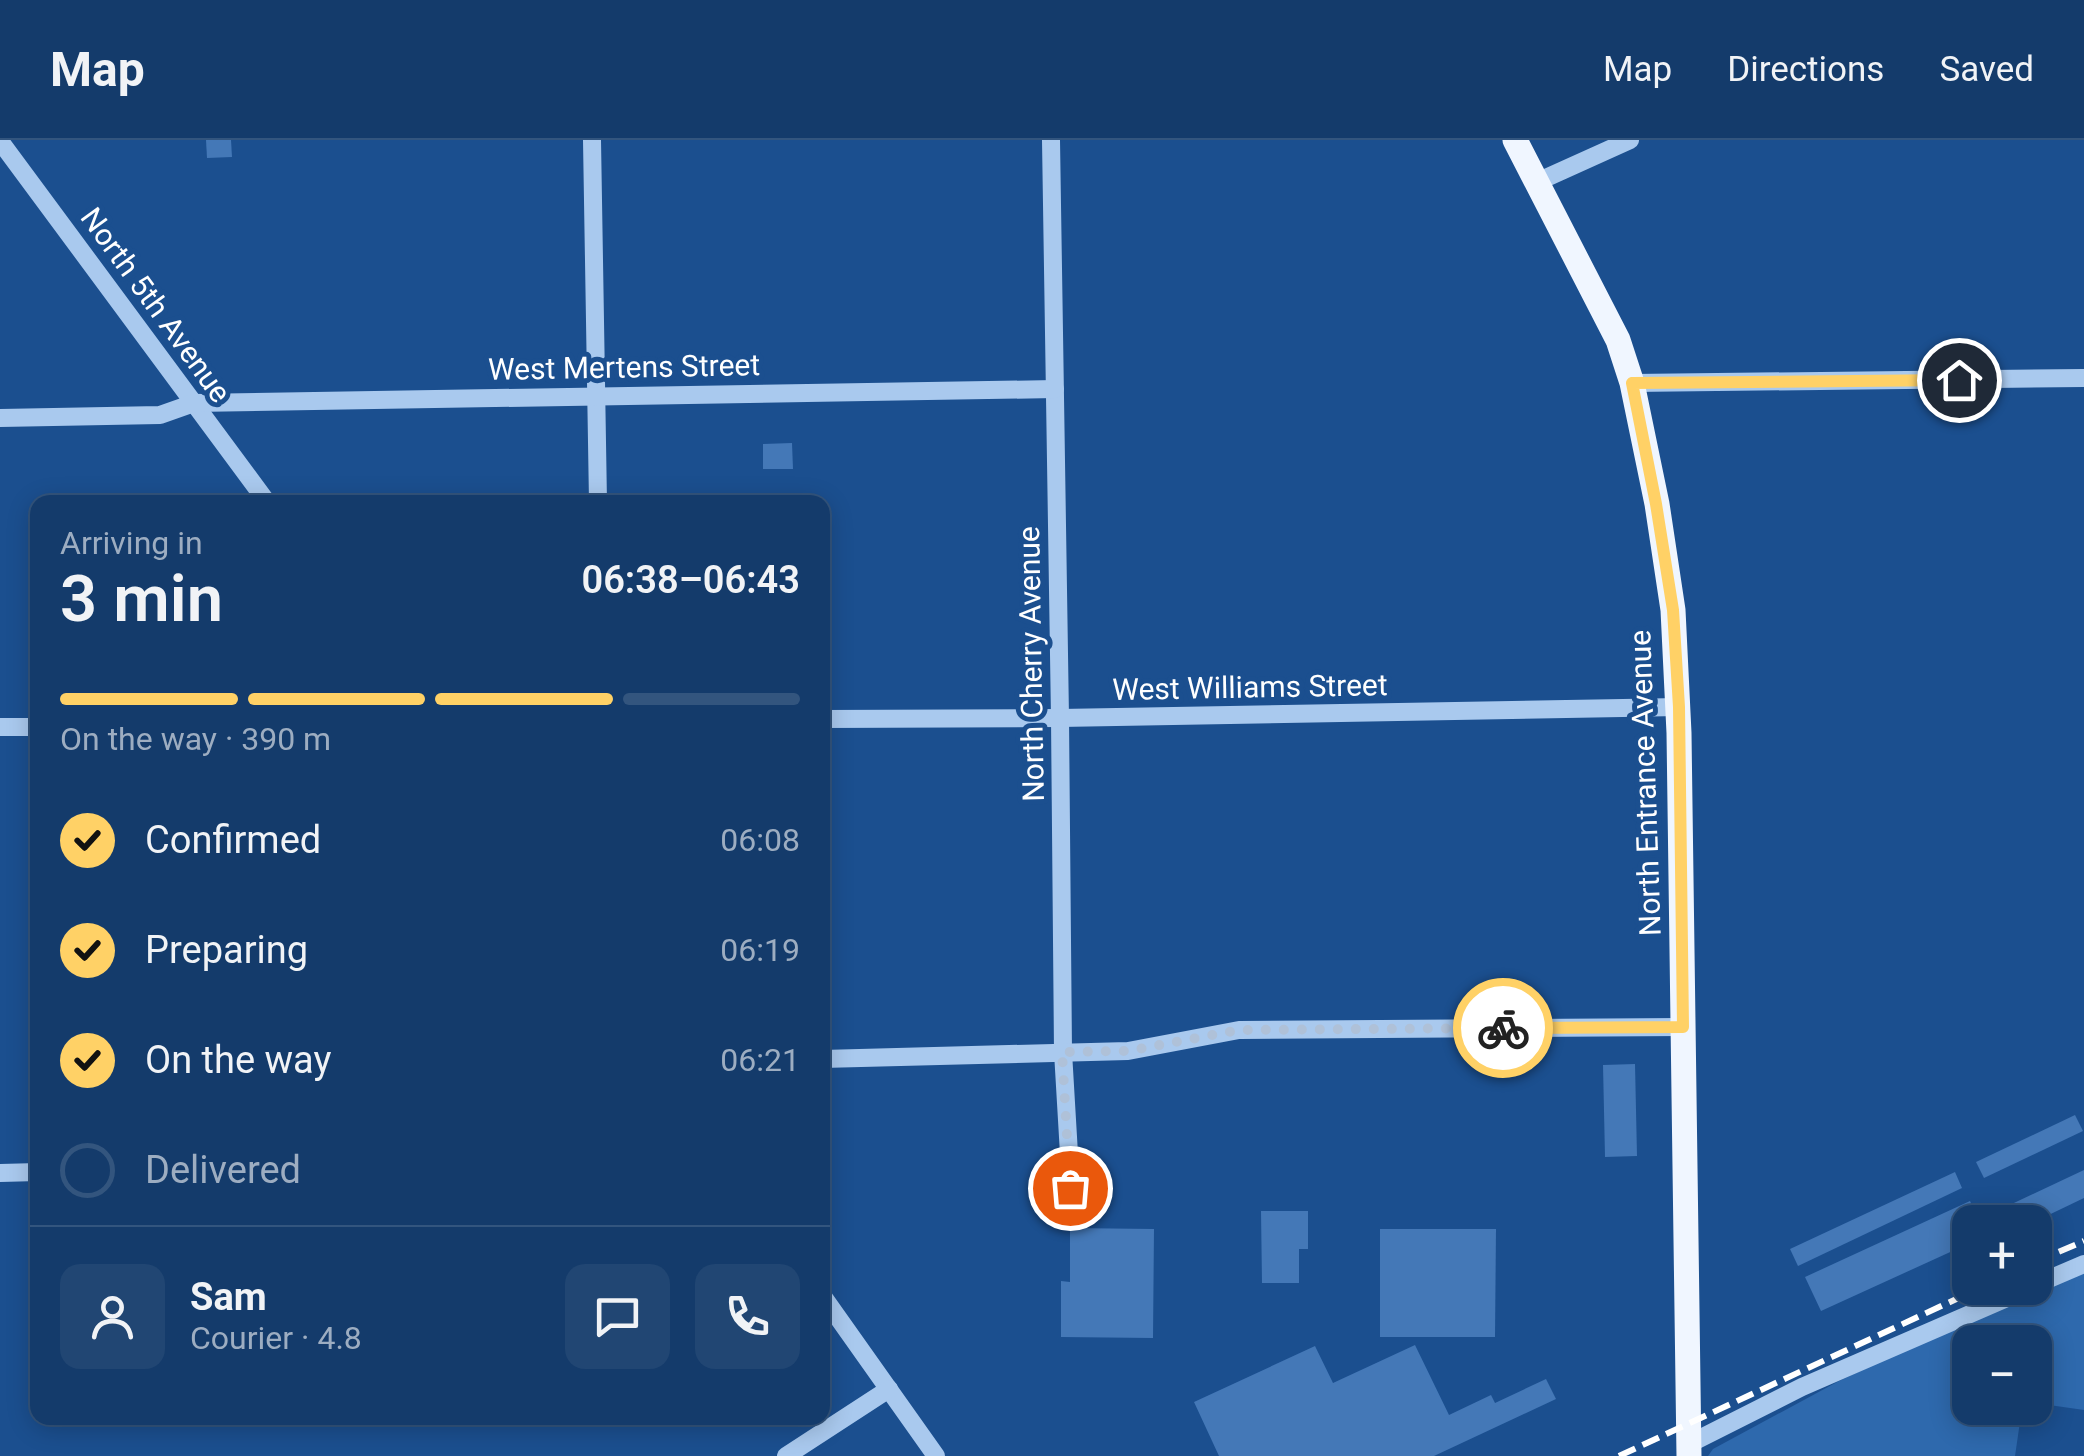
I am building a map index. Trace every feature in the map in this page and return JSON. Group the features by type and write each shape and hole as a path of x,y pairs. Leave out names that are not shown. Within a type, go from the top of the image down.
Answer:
{"main road":[{"name":"North Entrance Avenue","path":"1515,140 1618,340 1632,383 1673,610 1679,707 1689,1450"}],"street":[{"path":"592,140 598,495"},
{"name":"North Cherry Avenue","path":"1051,140 1062,1052 1070,1188"},
{"path":"1537,182 1630,140"},
{"name":"North 5th Avenue","path":"0,141 263,495"},
{"path":"1632,383 2084,378"},
{"name":"West Mertens Street","path":"0,418 160,416 194,403 1055,388"},
{"name":"West Williams Street","path":"830,719 1679,707"},
{"path":"0,727 30,728"},
{"path":"830,1059 1128,1051 1239,1030 1683,1027"},
{"path":"0,1173 30,1172"},
{"path":"2052,1278 2084,1264"},
{"path":"1689,1450 1802,1387 1990,1305"},
{"path":"830,1306 936,1456"},
{"path":"786,1456 889,1389"}],"shaded area":[{"path":"2084,1273 2084,1410 2052,1405 2052,1325 1961,1325 2008,1305 2052,1305 2052,1287"},
{"path":"1952,1329 1952,1425 2020,1425 2015,1456 1708,1456 1713,1449 1839,1381"}],"building":[{"path":"206,140 231,140 232,157 207,158"},
{"path":"792,443 793,469 763,469 763,444"},
{"path":"1635,1064 1637,1156 1605,1157 1603,1065"},
{"path":"2075,1115 2083,1131 1984,1178 1976,1162"},
{"path":"2084,1170 2084,1198 2052,1213 2052,1205 2010,1205"},
{"path":"1955,1172 1962,1188 1798,1266 1790,1249"},
{"path":"1952,1209 1952,1251 1821,1311 1805,1277"},
{"path":"1261,1211 1308,1211 1308,1249 1299,1249 1299,1283 1262,1283"},
{"path":"1070,1228 1154,1229 1153,1338 1061,1337 1061,1281 1070,1282"},
{"path":"1380,1229 1496,1229 1495,1337 1380,1337"},
{"path":"1415,1345 1449,1415 1491,1395 1495,1403 1546,1379 1556,1399 1434,1456 1219,1456 1194,1402 1315,1346 1333,1383"}],"railway":[{"path":"2052,1255 2084,1241"},
{"path":"1619,1456 1952,1301"}],"way so far":[{"path":"1070,1188 1062,1052 1128,1051 1239,1030 1503,1028"}],"route":[{"path":"1503,1028 1683,1027 1679,707 1673,610 1632,383 1959,380"}]}
